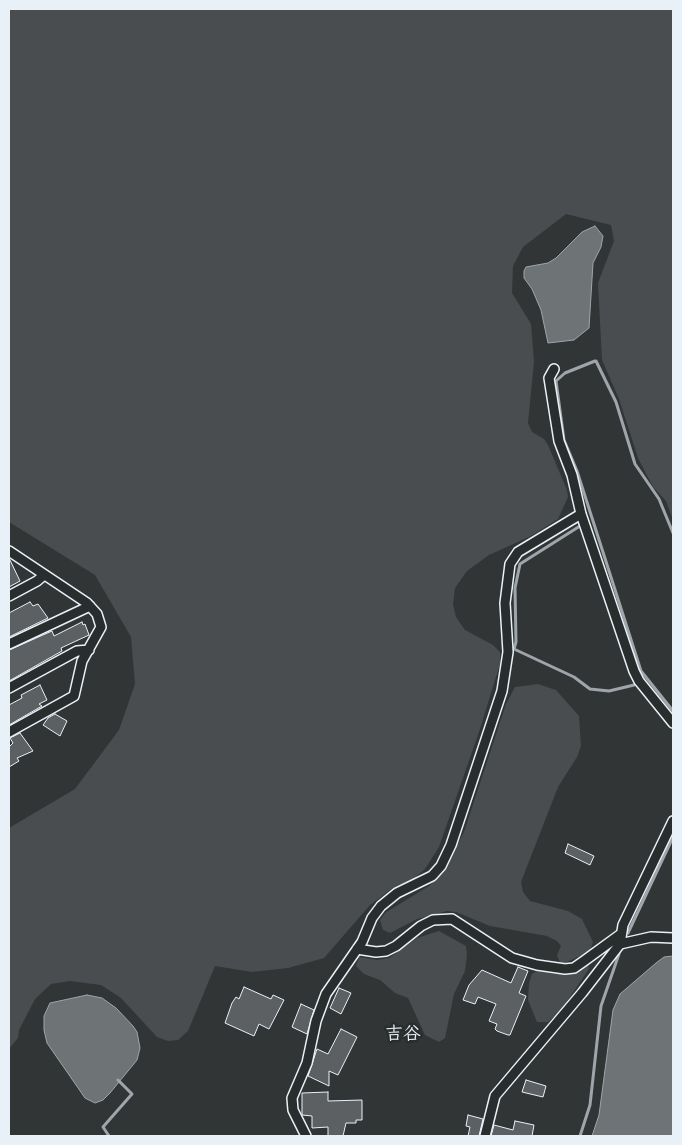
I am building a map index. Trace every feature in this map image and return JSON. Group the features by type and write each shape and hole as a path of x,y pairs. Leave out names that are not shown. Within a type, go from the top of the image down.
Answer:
{"street":[{"path":"554,369 549,378 559,441 572,475 581,514 634,671 639,682 673,723"},
{"path":"306,1136 293,1110 292,1098 307,1063 321,1006 326,994 358,950 372,918 381,906 397,893 432,876 441,866 451,845 502,691 508,652 505,603 510,564 518,552 581,514"},
{"path":"9,551 90,606 97,614 100,627 82,661 74,696 9,732"},
{"path":"9,596 38,581 44,575"},
{"path":"9,644 90,606"},
{"path":"9,688 77,651 88,650"},
{"path":"486,1136 495,1096 582,993 620,944 623,925 673,820"},
{"path":"358,950 386,951 396,946 421,926 433,920 452,919 512,958 537,966 564,969 574,968 584,962 621,934"},
{"path":"620,944 651,937 673,938"}],"shaded area":[{"path":"9,9 673,9 673,520 666,501 653,487 638,458 619,399 602,360 598,283 614,241 611,225 566,214 523,247 513,266 512,293 531,324 534,362 528,423 532,432 544,439 548,445 567,490 568,497 558,519 531,536 489,555 467,571 455,588 453,604 456,617 465,630 493,645 500,652 500,664 480,729 439,847 425,869 412,880 394,887 370,905 324,958 288,968 252,972 215,966 188,1031 178,1040 168,1041 157,1037 121,998 101,985 70,981 51,984 35,999 19,1030 18,1038 9,1049 9,828 75,789 119,730 135,684 131,637 95,575 9,522"},
{"path":"595,226 603,236 601,247 593,263 589,328 574,340 548,343 541,310 532,289 524,278 524,271 526,267 548,263 556,258 582,232"},
{"path":"538,684 556,690 579,716 581,746 577,757 558,787 521,882 523,892 530,901 568,911 582,919 593,942 590,951 565,963 560,963 557,955 561,946 557,941 547,936 490,926 456,912 447,911 417,919 390,933 383,930 380,920 385,913 429,886 443,873 464,832 506,704 515,687"},
{"path":"439,931 466,946 467,955 465,971 454,994 445,1038 439,1042 425,1035 408,998 395,993 380,980 364,974 356,966 359,957 377,960 389,958 417,938"},
{"path":"673,956 673,1136 592,1136 599,1115 613,1010 620,994 664,957"},
{"path":"588,964 589,969 561,1010 548,1022 537,1022 528,1000 529,983 532,974 537,971 554,974 569,972"},
{"path":"87,995 102,998 116,1008 137,1032 140,1048 137,1060 110,1093 103,1100 95,1103 85,1098 47,1043 44,1030 44,1016 50,1003"}],"building":[{"path":"9,558 20,581 9,587"},
{"path":"30,602 33,606 38,604 48,618 9,637 9,613"},
{"path":"82,622 83,625 85,624 89,635 61,648 62,651 9,681 9,650 52,631 54,636"},
{"path":"40,685 47,700 39,704 42,706 9,725 9,705 22,698 21,695"},
{"path":"55,714 67,721 60,736 43,725 48,718"},
{"path":"20,733 33,751 17,758 19,761 9,767 9,743 10,746 13,743 10,738"},
{"path":"568,844 594,856 590,865 565,853"},
{"path":"518,967 528,971 519,993 526,996 510,1035 508,1035 497,1031 495,1029 497,1024 489,1021 496,1004 478,997 475,1004 463,1000 469,985 482,970 511,983"},
{"path":"244,987 271,999 273,995 284,1000 269,1029 259,1024 254,1036 225,1023 232,1003 236,997 239,999"},
{"path":"339,988 351,993 341,1014 330,1008"},
{"path":"301,1004 314,1010 307,1034 292,1027"},
{"path":"341,1029 357,1037 338,1075 329,1071 329,1086 308,1076 317,1049 328,1054"},
{"path":"526,1080 546,1086 543,1097 522,1092"},
{"path":"328,1092 328,1101 362,1100 362,1120 356,1120 356,1123 346,1123 343,1136 328,1136 328,1127 312,1128 312,1116 302,1115 302,1093"},
{"path":"468,1115 483,1119 479,1136 468,1136 470,1127 466,1126"},
{"path":"515,1121 534,1125 532,1136 491,1136 494,1125 513,1130"}],"waterway":[{"path":"595,361 565,373 556,381 564,440 577,471 641,671 673,711"},
{"path":"596,361 616,402 635,464 659,499 673,533"},
{"path":"514,649 516,642 515,588 520,564 580,526"},
{"path":"514,649 574,677 590,689 609,691 634,685"},
{"path":"628,933 673,837"},
{"path":"580,1136 590,1105 601,1006 619,954"},
{"path":"109,1136 103,1127 132,1094 118,1080"}],"district":[{"name":"吉谷","path":"403,1035"}]}
